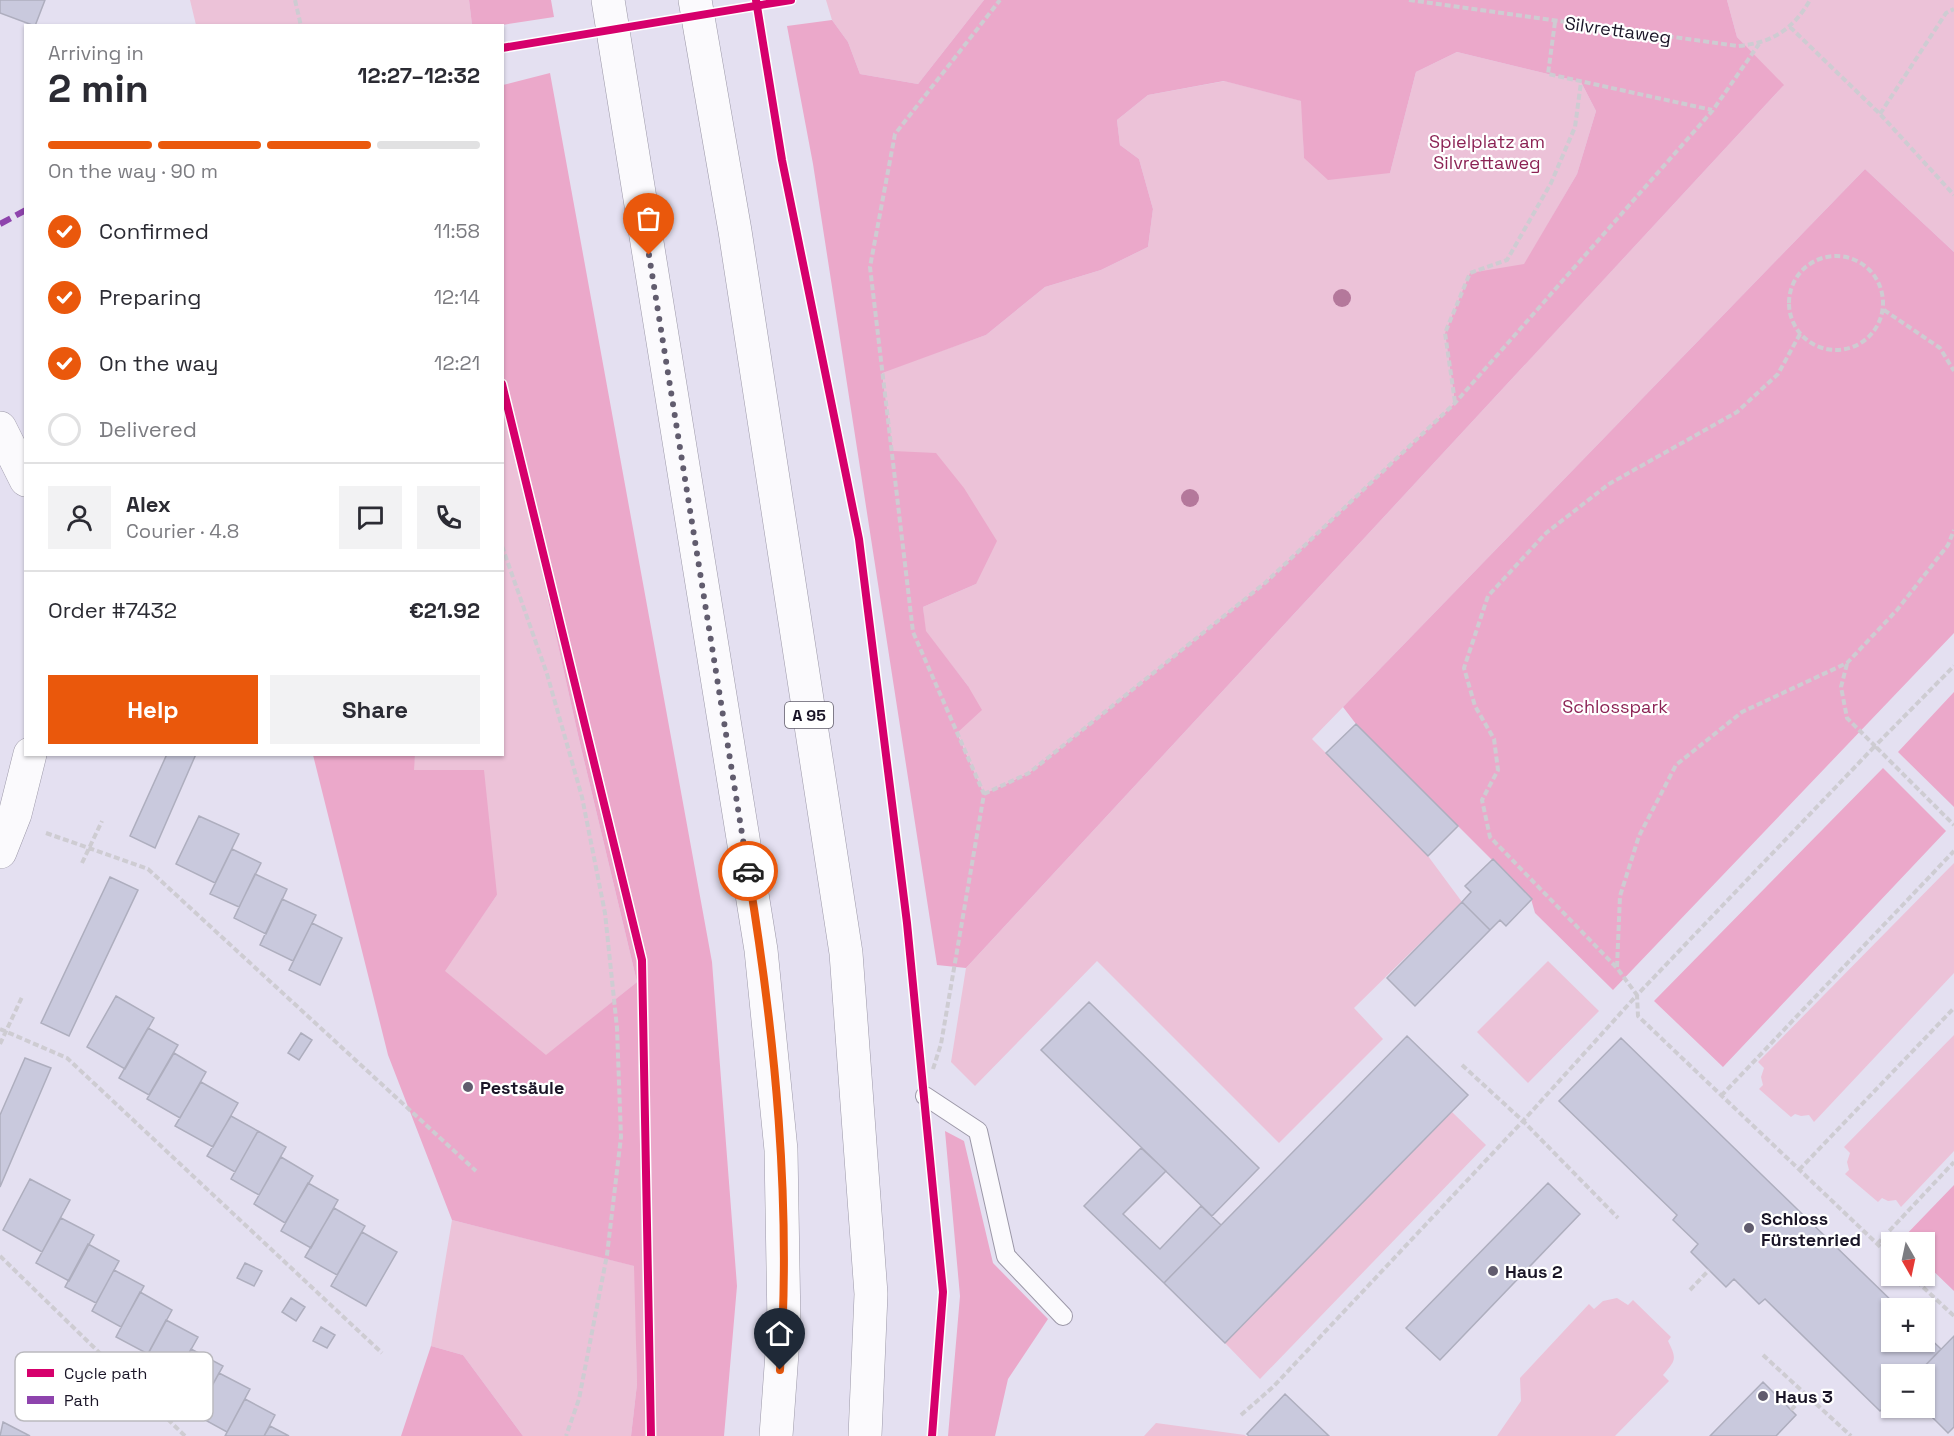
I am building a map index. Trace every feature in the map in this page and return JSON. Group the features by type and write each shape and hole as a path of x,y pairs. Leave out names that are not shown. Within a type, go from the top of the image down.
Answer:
{"main road":[{"path":"608,0 761,950 781,1150 783,1326 776,1436"},
{"name":"A 95","path":"695,0 735,231 846,953 871,1294 865,1436"},
{"path":"0,428 24,476"},
{"path":"5,838 29,756"}],"lane":[{"path":"925,1096 978,1131 1006,1256 1063,1316"}],"path":[{"path":"295,0 301,24"},
{"path":"925,1096 941,1044 984,794 913,633 870,267 895,134 1000,0"},
{"path":"1880,114 1946,13 1954,9"},
{"path":"1555,21 1548,74 1713,110"},
{"path":"1784,21 1880,114 1954,195"},
{"path":"984,794 1029,773 1265,583 1455,403 1713,110 1759,44"},
{"path":"1455,403 1445,333 1470,273 1507,260 1551,183 1575,127 1581,82"},
{"path":"1823,257 1846,257 1867,266 1877,279 1883,294 1883,309 1878,325 1869,337 1856,346 1842,351 1811,344 1800,334 1791,320 1788,305 1790,289 1797,275 1808,264 1823,257"},
{"path":"1883,309 1940,348 1954,371"},
{"path":"1800,334 1778,374 1737,412 1609,484 1546,533 1488,597 1464,668 1475,706 1494,739 1498,770 1482,800 1490,837 1617,968 1637,995 1638,1016 1881,1248"},
{"path":"1617,968 1620,896 1639,836 1676,765 1742,712 1847,663 1897,610 1948,545 1954,530"},
{"path":"504,552 547,674 582,797 605,913 617,1028 621,1137 607,1255 579,1399 566,1436"},
{"path":"1847,663 1841,687 1847,718 1954,825"},
{"path":"1241,1416 1273,1387 1523,1121 1637,995 1954,666"},
{"path":"82,863 102,821"},
{"path":"5,838 90,848 148,869 476,1171"},
{"path":"1721,1096 1954,851"},
{"path":"0,1044 22,997"},
{"path":"1799,1170 1954,1008"},
{"path":"0,1029 67,1058 382,1353"},
{"path":"1462,1065 1523,1121 1618,1218"},
{"path":"1877,1244 1954,1162"},
{"path":"0,1256 99,1352"},
{"path":"1690,1290 1709,1270"},
{"path":"1922,1286 1954,1316"},
{"path":"1763,1355 1851,1436"},
{"path":"1791,1410 1806,1394"},
{"path":"170,1421 185,1436"}],"green space":[{"path":"190,0 469,0 472,24 196,24"},
{"path":"469,0 551,0 554,17 504,25 472,24"},
{"path":"826,0 984,0 918,84 860,74 848,42 832,20"},
{"path":"984,0 1727,0 1737,37 1784,85 966,968 937,965 813,164 787,26 832,20 848,42 860,74 918,84","holes":["1457,52 1581,82 1596,111 1577,174 1524,264 1470,273 1445,333 1455,403 1265,583 1029,773 984,794 957,733 982,710 968,686 926,631 923,607 976,584 997,541 964,488 936,453 893,451 882,373 986,335 1045,287 1101,270 1148,247 1153,209 1139,159 1120,145 1117,120 1148,95 1224,81 1301,101 1304,158 1328,180 1390,173 1416,72"]},
{"path":"1727,0 1954,0 1954,252 1865,169 1312,739 1428,856 1462,902 1354,1008 1383,1039 1279,1143 1097,961 975,1086 951,1062 966,968 1783,86 1737,37"},
{"name":"Spielplatz am Silvrettaweg","path":"1457,52 1581,82 1596,111 1577,174 1524,265 1445,333 1455,403 1265,583 1029,773 984,794 957,732 968,686 925,631 923,607 976,584 893,451 882,372 986,335 1045,287 1101,270 1148,247 1153,209 1139,159 1120,145 1117,120 1148,95 1225,81 1302,101 1304,158 1390,173 1416,72"},
{"path":"550,73 712,962 737,1286 724,1436 631,1436 637,1384 634,1266 452,1220 388,1055 313,756 415,756 414,770 484,770 497,895 445,971 546,1055 637,982 578,735 504,402 504,85"},
{"name":"Schlosspark","path":"1865,169 1954,252 1954,633 1613,990 1535,913 1531,899 1356,724 1343,707"},
{"path":"504,402 578,735 637,982 546,1056 444,971 497,895 413,770 415,756 504,756"},
{"path":"1954,692 1954,807 1898,752"},
{"path":"1883,768 1946,831 1723,1067 1654,1001"},
{"path":"1954,863 1954,973 1814,1122 1809,1115 1795,1114 1791,1117 1759,1089 1763,1085 1761,1077 1764,1068 1758,1062"},
{"path":"1548,961 1599,1011 1528,1083 1477,1032"},
{"path":"1954,1035 1954,1151 1901,1207 1896,1200 1888,1201 1882,1198 1878,1202 1845,1174 1849,1170 1847,1162 1850,1153 1844,1147"},
{"path":"1452,1112 1486,1145 1260,1379 1225,1343"},
{"path":"945,1131 964,1141 993,1263 1048,1319 1008,1379 995,1436 948,1436 960,1296"},
{"path":"1954,1185 1954,1291 1935,1273 1935,1232 1909,1232"},
{"path":"452,1220 635,1266 637,1384 631,1436 523,1436 463,1355 431,1346"},
{"path":"1617,1298 1628,1305 1633,1300 1671,1337 1668,1341 1674,1359 1663,1375 1669,1381 1615,1436 1497,1436 1521,1401 1520,1378 1589,1304 1594,1309 1603,1301"},
{"path":"431,1346 463,1355 523,1436 401,1436"},
{"path":"1156,1423 1245,1435 1246,1436 1144,1436"}],"building":[{"path":"0,0 45,0 36,24 30,24 0,13"},
{"path":"1356,724 1458,826 1428,856 1326,753"},
{"path":"166,756 195,756 155,848 130,836"},
{"path":"199,816 239,834 215,883 176,864"},
{"path":"232,849 261,863 239,907 210,894"},
{"path":"1493,859 1532,899 1506,926 1500,920 1490,930 1462,902 1471,892 1465,886"},
{"path":"255,874 287,889 266,934 234,918"},
{"path":"110,877 138,890 69,1036 41,1023"},
{"path":"282,899 316,915 293,961 260,945"},
{"path":"1462,902 1490,930 1415,1006 1387,978"},
{"path":"312,923 342,938 320,985 289,970"},
{"path":"116,996 154,1018 125,1069 87,1047"},
{"path":"1089,1002 1259,1168 1212,1216 1041,1050"},
{"path":"148,1028 178,1045 149,1095 119,1078"},
{"path":"301,1033 312,1040 299,1060 288,1053"},
{"path":"1407,1036 1468,1095 1225,1343 1164,1283"},
{"name":"Schloss Fürstenried","path":"1621,1038 1889,1298 1881,1298 1881,1352 1935,1352 1935,1343 1941,1349 1927,1364 1881,1364 1880,1411 1765,1299 1759,1304 1734,1279 1726,1287 1691,1252 1698,1244 1673,1220 1677,1215 1559,1101"},
{"path":"174,1053 206,1072 180,1118 147,1099"},
{"path":"25,1058 51,1068 0,1187 0,1115"},
{"path":"201,1082 238,1103 213,1147 175,1126"},
{"path":"231,1116 258,1131 235,1172 207,1156"},
{"path":"258,1131 286,1147 259,1195 231,1179"},
{"path":"1141,1148 1166,1171 1123,1214 1160,1249 1201,1206 1221,1225 1164,1283 1084,1206"},
{"path":"281,1157 313,1176 285,1223 254,1204"},
{"path":"30,1179 70,1200 42,1252 3,1230"},
{"path":"308,1183 338,1200 311,1248 281,1231"},
{"name":"Haus 2","path":"1548,1183 1580,1214 1440,1360 1406,1328"},
{"path":"334,1208 365,1226 337,1275 305,1257"},
{"path":"61,1218 94,1235 69,1281 36,1263"},
{"path":"362,1232 397,1252 366,1306 331,1286"},
{"path":"88,1244 119,1261 96,1303 65,1287"},
{"path":"245,1263 262,1271 254,1286 237,1278"},
{"path":"114,1270 144,1286 121,1327 92,1311"},
{"path":"140,1292 172,1310 149,1352 144,1352 116,1337"},
{"path":"291,1298 305,1307 296,1321 282,1312"},
{"path":"166,1320 198,1337 190,1352 149,1352"},
{"path":"321,1327 335,1335 327,1348 313,1341"},
{"path":"1954,1336 1954,1427 1948,1433 1933,1418 1935,1418 1935,1364 1927,1364"},
{"path":"213,1361 223,1366 213,1384"},
{"path":"219,1373 250,1389 227,1432 207,1421 213,1421 213,1384"},
{"name":"Haus 3","path":"1763,1382 1796,1415 1776,1436 1710,1436"},
{"path":"1285,1394 1329,1436 1249,1436 1247,1434"},
{"path":"245,1399 275,1415 264,1436 225,1436"},
{"path":"3,1422 30,1436 0,1436"},
{"path":"270,1426 289,1436 264,1436"}],"marked path":[{"path":"0,224 24,211"}],"cycle path":[{"path":"756,0 782,160 859,539 907,923 943,1292 932,1436"},
{"path":"504,48 791,0"},
{"path":"504,392 642,960 651,1436"}],"way so far":[{"path":"649,255 748,871"}],"place":[{"name":"Pestsäule","path":"468,1087"},
{"name":"Schloss Fürstenried","path":"1749,1228"},
{"name":"Haus 2","path":"1493,1271"},
{"name":"Haus 3","path":"1763,1396"}],"route":[{"path":"748,871 761,950 781,1150 783,1326 780,1370"}]}
